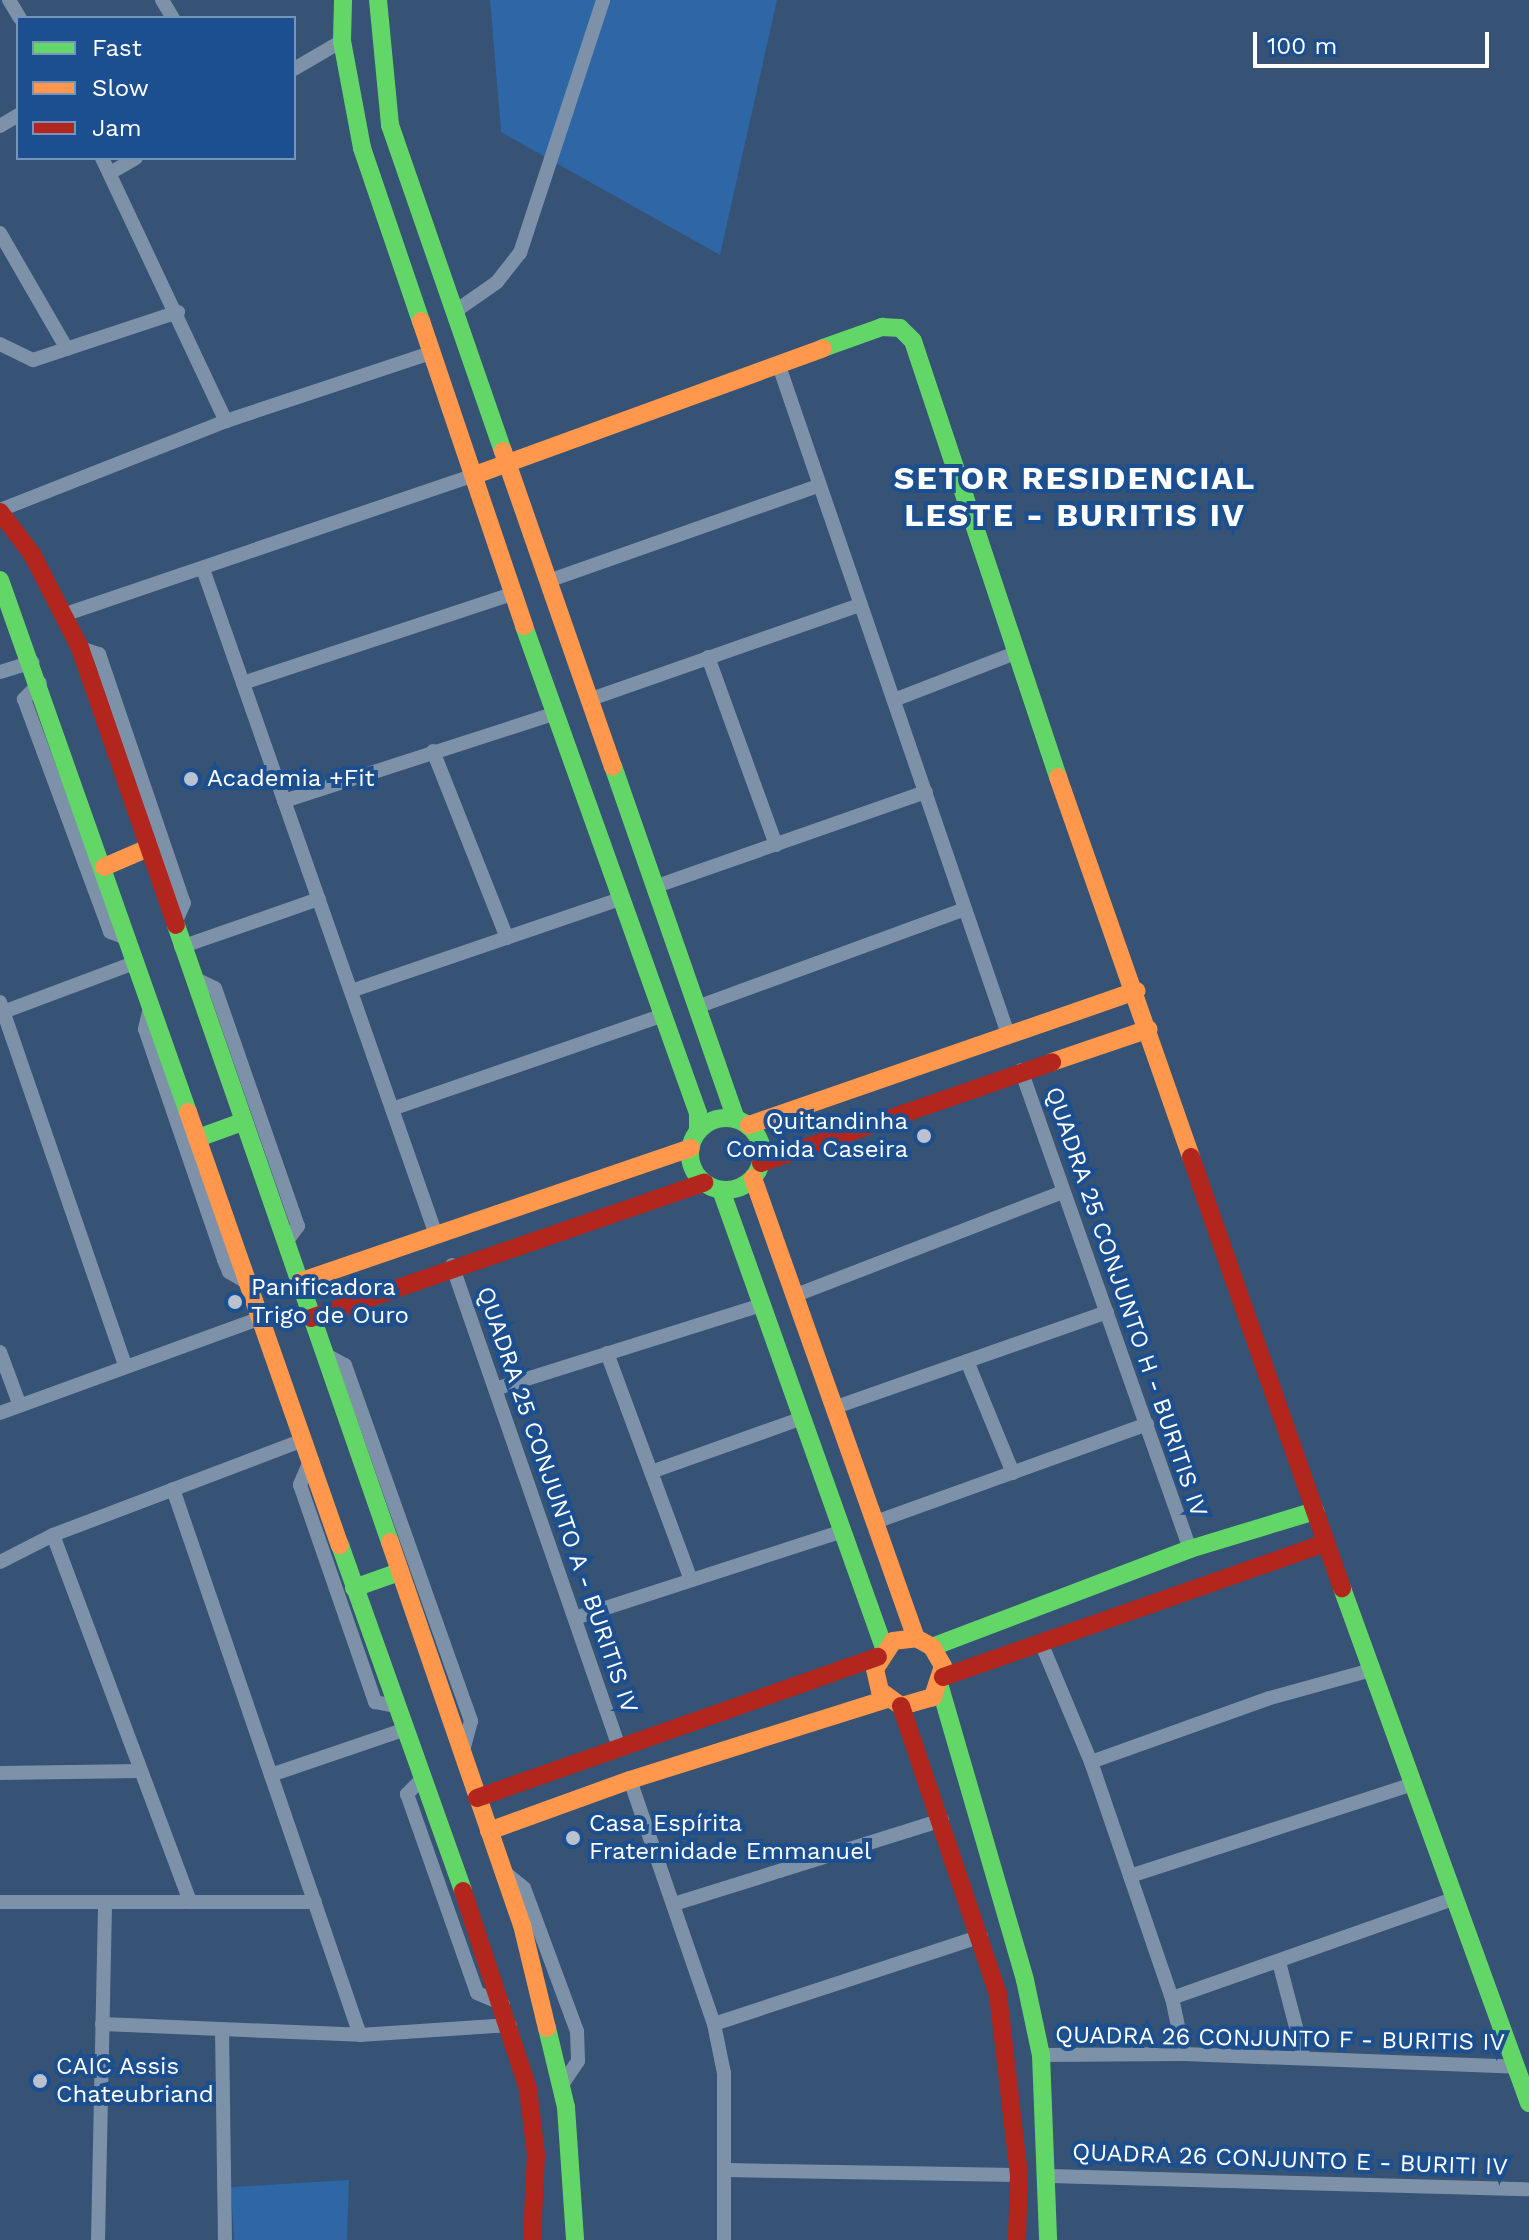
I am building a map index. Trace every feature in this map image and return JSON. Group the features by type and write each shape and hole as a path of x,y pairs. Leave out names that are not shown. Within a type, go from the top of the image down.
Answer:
{"street":[{"path":"343,0 342,41 362,148 554,714 623,898 698,1113 693,1167 713,1186 761,1305 881,1653 875,1680 894,1703 942,1820 981,1936 1009,2058 1019,2175 1017,2240"},
{"path":"378,0 390,125 457,310 697,1007 742,1122 760,1142 757,1170 796,1295 878,1521 941,1682 1025,1980 1041,2055 1050,2176 1048,2240"},
{"path":"457,310 497,282 520,253 603,0"},
{"path":"296,68 342,41"},
{"path":"103,160 178,312 226,421"},
{"path":"110,173 133,160"},
{"path":"0,233 67,349"},
{"path":"0,344 33,360 178,312"},
{"path":"66,614 509,465 882,327 900,328 913,341 1015,653 1136,991 1410,1785 1529,2103"},
{"path":"431,353 226,421 0,511 32,554 66,614 80,648 522,1925 562,2085 575,2240"},
{"path":"778,363 1009,1037"},
{"path":"548,581 818,486"},
{"path":"203,569 435,1232"},
{"path":"0,580 33,662 403,1730 510,2025 528,2089 536,2154 532,2240"},
{"path":"243,683 515,593"},
{"path":"591,699 860,605"},
{"path":"80,648 99,654 184,903 174,925"},
{"path":"894,700 1015,653"},
{"path":"708,657 776,845"},
{"path":"0,672 33,662"},
{"path":"40,683 24,699 110,932 129,939"},
{"path":"284,801 554,714"},
{"path":"433,751 507,938"},
{"path":"654,887 926,792"},
{"path":"104,867 148,848"},
{"path":"351,991 623,898"},
{"path":"181,947 319,899"},
{"path":"697,1007 965,909"},
{"path":"125,1365 2,1007 137,962"},
{"path":"192,977 215,988 283,1181 298,1226 285,1243"},
{"path":"299,1282 694,1140 715,1119 742,1122 1009,1037 1136,991"},
{"path":"152,1003 145,1029 219,1245 229,1272 248,1283"},
{"path":"392,1109 664,1015"},
{"path":"311,1318 452,1265 713,1186 1021,1070 1149,1029"},
{"name":"QUADRA 25 CONJUNTO H - BURITIS IV","path":"1021,1070 1190,1549"},
{"path":"198,1138 242,1122"},
{"path":"796,1295 1063,1192"},
{"name":"QUADRA 25 CONJUNTO A - BURITIS IV","path":"452,1265 620,1750"},
{"path":"495,1389 761,1305"},
{"path":"836,1407 1107,1312"},
{"path":"0,1413 19,1403 261,1318"},
{"path":"0,1352 19,1403"},
{"path":"323,1353 345,1365 471,1721 462,1755"},
{"path":"607,1353 691,1580"},
{"path":"967,1361 1013,1473"},
{"path":"651,1472 800,1419"},
{"path":"878,1521 1147,1424"},
{"path":"0,1562 53,1535 303,1440"},
{"path":"310,1461 300,1485 370,1688 375,1702 395,1706"},
{"path":"173,1489 360,2035"},
{"path":"477,1798 620,1750 881,1653 924,1643 1190,1549 1315,1511"},
{"path":"575,1618 840,1532"},
{"path":"53,1535 190,1902"},
{"path":"489,1831 630,1780 894,1703 924,1703 941,1682 1326,1543"},
{"path":"354,1588 399,1572"},
{"path":"1042,1645 1091,1762 1172,1998 1184,2054"},
{"path":"1091,1762 1270,1698 1371,1670"},
{"path":"271,1775 403,1730"},
{"path":"0,1773 141,1771"},
{"path":"630,1780 714,2024 724,2073 724,2240"},
{"path":"1130,1876 1410,1785"},
{"path":"674,1904 942,1820"},
{"path":"502,1871 524,1888 577,2031 578,2061 562,2085"},
{"path":"1172,1998 1451,1900"},
{"path":"0,1902 315,1902"},
{"path":"98,2240 105,1902"},
{"path":"714,2024 981,1936"},
{"path":"1279,1962 1304,2058"},
{"path":"102,2024 360,2035 510,2025"},
{"path":"222,2029 225,2240"},
{"name":"QUADRA 26 CONJUNTO F - BURITIS IV","path":"1041,2055 1184,2054 1517,2067"},
{"path":"726,2170 1019,2175"},
{"name":"QUADRA 26 CONJUNTO E - BURITI IV","path":"1050,2176 1529,2189"}],"shaded area":[{"path":"490,0 777,0 720,255 501,132"},
{"path":"349,2180 347,2240 234,2240 231,2187"}],"traffic: fast":[{"path":"343,0 342,41 362,148 421,321"},
{"path":"378,0 390,125 503,451"},
{"path":"823,348 882,327 900,328 913,341 1058,777"},
{"path":"0,580 188,1112"},
{"path":"524,626 698,1113 698,1131"},
{"path":"613,766 736,1119"},
{"path":"176,925 390,1542"},
{"path":"726,1118 746,1124 756,1134 762,1154 756,1174 746,1184 726,1190 706,1184 696,1174 690,1154 696,1134 706,1124 726,1118"},
{"path":"198,1138 242,1122"},
{"path":"721,1190 884,1648"},
{"path":"932,1647 1190,1549 1315,1511"},
{"path":"340,1545 463,1891"},
{"path":"354,1588 399,1572"},
{"path":"1342,1588 1529,2103"},
{"path":"940,1687 1025,1980 1041,2055 1048,2240"},
{"path":"547,2028 566,2107 575,2240"}],"traffic: slow":[{"path":"421,321 524,626"},
{"path":"475,475 823,348"},
{"path":"503,451 613,766"},
{"path":"1058,777 1191,1157"},
{"path":"104,867 148,848"},
{"path":"749,1125 1136,991"},
{"path":"1052,1062 1149,1029"},
{"path":"188,1112 340,1545"},
{"path":"299,1282 691,1148"},
{"path":"753,1178 916,1638 932,1647 943,1666 933,1697 901,1706 880,1691 875,1669 893,1641 916,1638"},
{"path":"390,1542 522,1925 547,2028"},
{"path":"489,1831 630,1780 887,1699"}],"traffic: jam":[{"path":"0,512 32,554 80,648 176,925"},
{"path":"761,1163 1052,1062"},
{"path":"1191,1157 1342,1588"},
{"path":"311,1318 704,1183"},
{"path":"943,1677 1326,1543"},
{"path":"477,1798 878,1657"},
{"path":"901,1706 998,1994 1019,2175 1017,2240"},
{"path":"463,1891 528,2089 536,2154 532,2240"}],"place":[{"name":"Academia +Fit","path":"191,779"},
{"name":"Quitandinha Comida Caseira","path":"924,1136"},
{"name":"Panificadora Trigo de Ouro","path":"235,1302"},
{"name":"Casa Espírita Fraternidade Emmanuel","path":"573,1838"},
{"name":"CAIC Assis Chateubriand","path":"40,2081"}],"district":[{"name":"SETOR RESIDENCIAL LESTE - BURITIS IV","path":"1075,498"}]}
